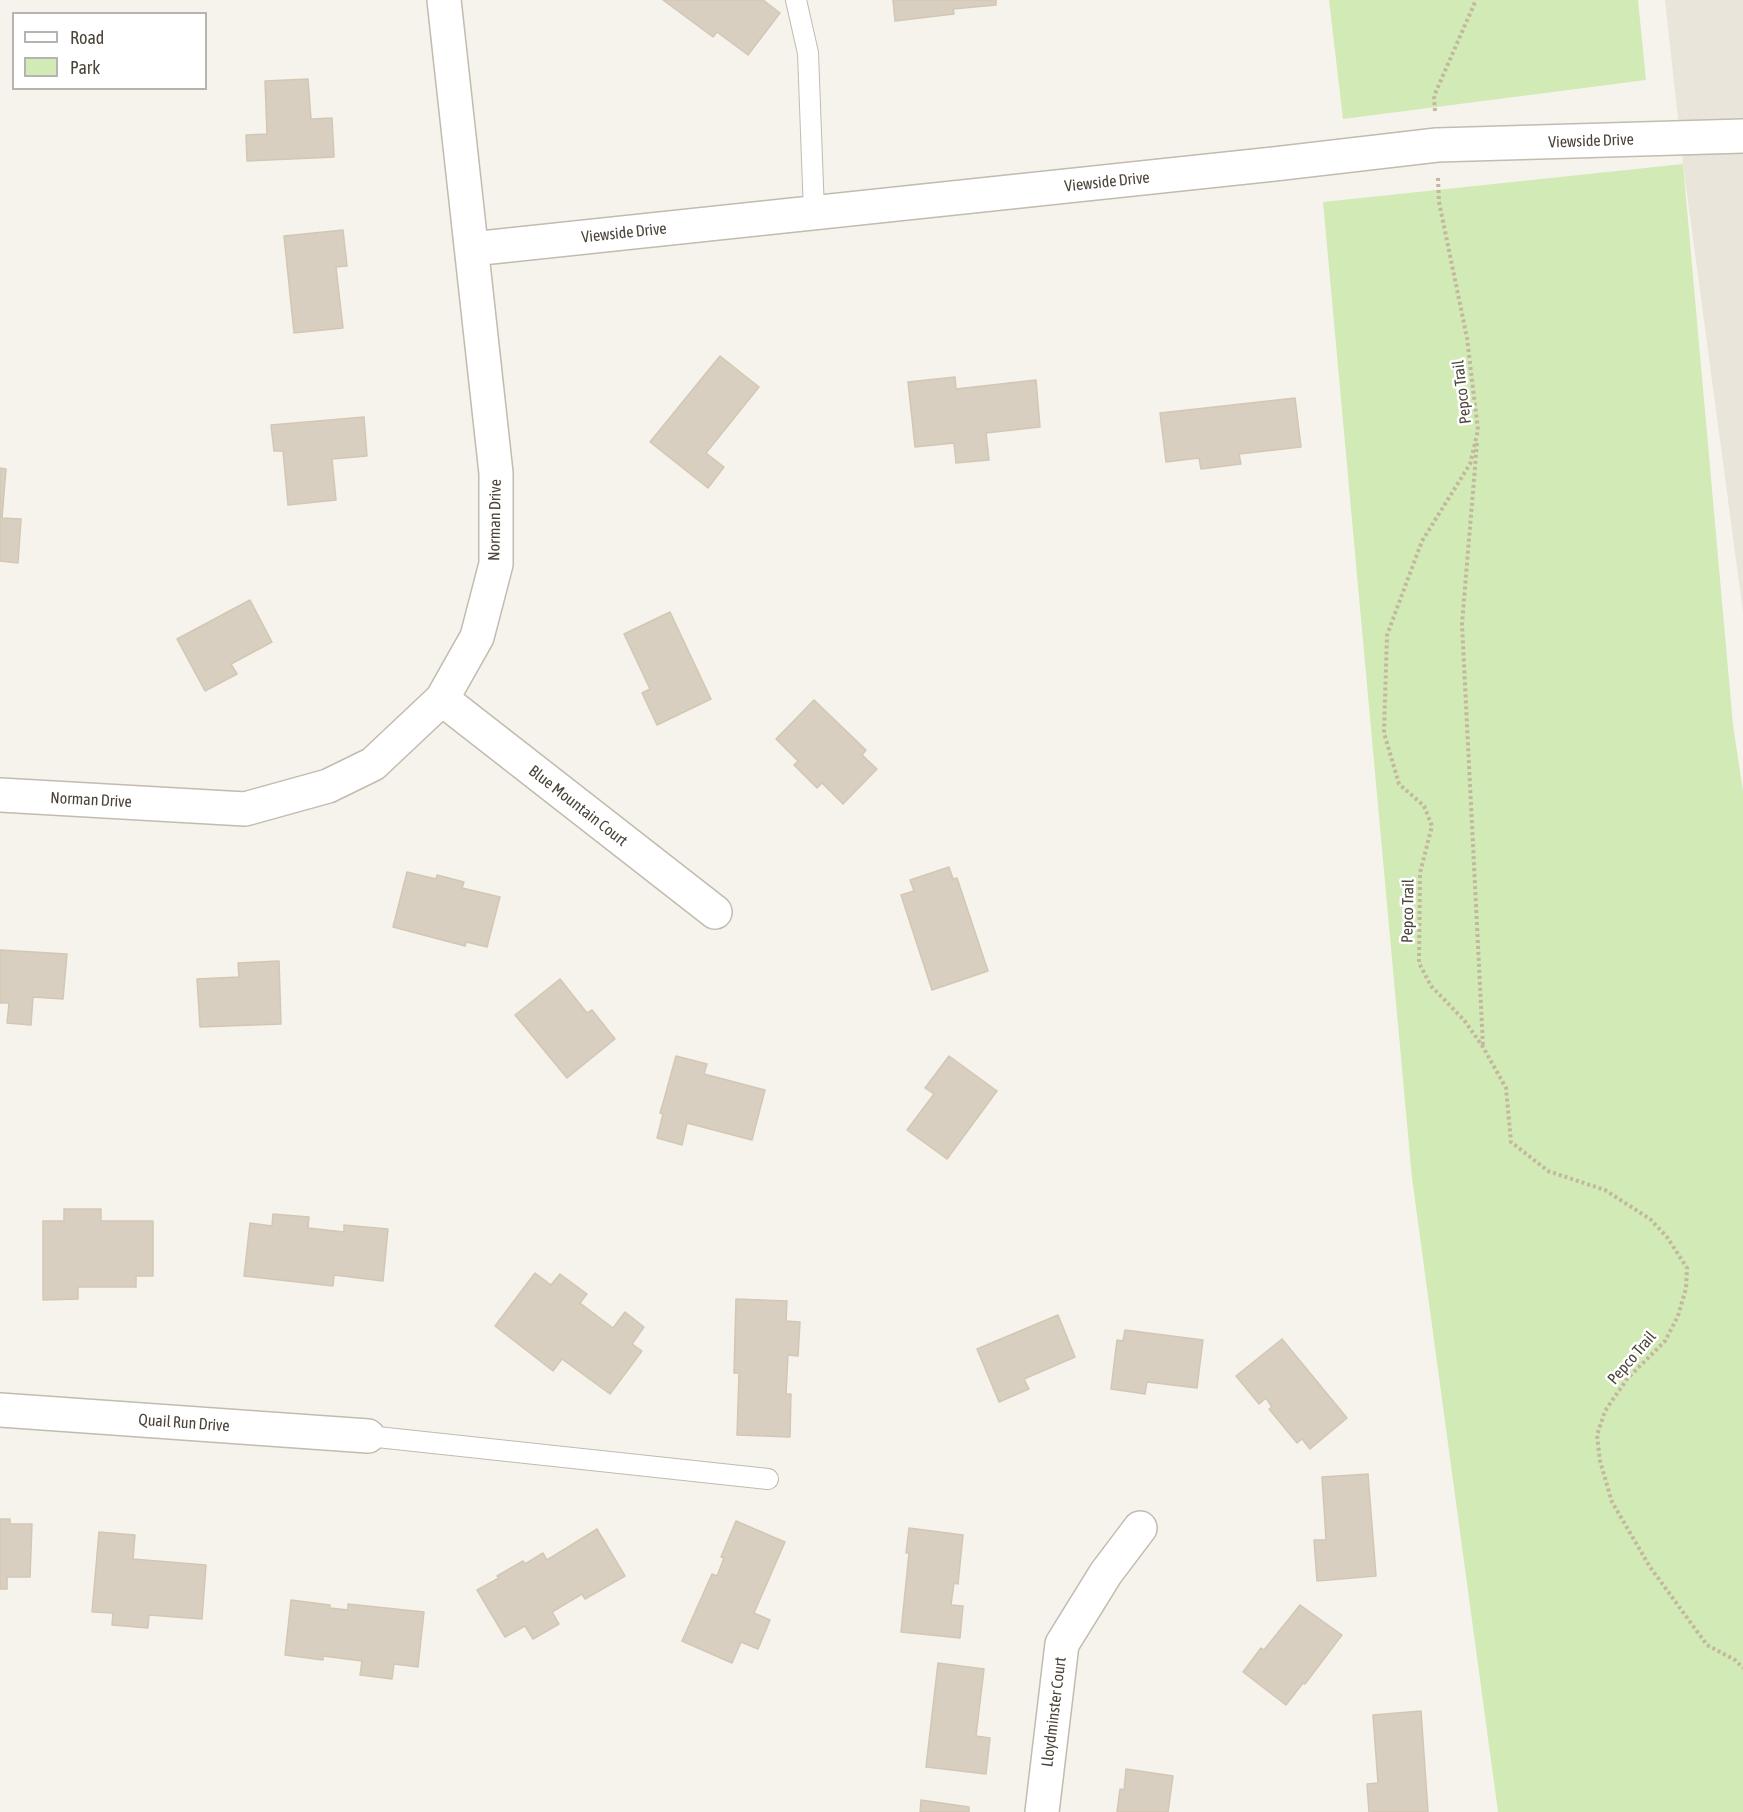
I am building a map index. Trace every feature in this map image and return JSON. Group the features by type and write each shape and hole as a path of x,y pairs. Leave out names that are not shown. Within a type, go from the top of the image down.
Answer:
{"street":[{"name":"Norman Drive","path":"0,795 245,809 328,786 373,764 442,699 477,637 496,564 496,473 444,0"},
{"name":"Viewside Drive","path":"472,249 1437,145 1743,136"},
{"name":"Blue Mountain Court","path":"442,699 715,912"},
{"name":"Quail Run Drive","path":"0,1410 368,1436"},
{"name":"Lloydminster Court","path":"1042,1812 1062,1644 1106,1573 1140,1528"}],"lane":[{"path":"796,0 808,53 814,212"},
{"path":"368,1436 768,1479"}],"path":[{"name":"Pepco Trail","path":"1476,0 1434,96 1439,202 1467,338 1478,430 1470,464 1422,542 1387,635 1384,733 1399,784 1424,806 1432,825 1420,873 1419,963 1431,986 1464,1020 1483,1047 1506,1088 1511,1142 1548,1172 1605,1190 1650,1220 1667,1237 1687,1268 1686,1288 1678,1316 1665,1341 1627,1379 1605,1411 1597,1435 1600,1461 1612,1502 1650,1567 1707,1645 1735,1660 1743,1668"},
{"path":"1478,430 1462,624 1483,1047"}],"shaded area":[{"path":"1665,0 1743,0 1743,612 1683,164"}],"green space":[{"path":"1329,0 1638,0 1646,80 1343,119"},
{"path":"1683,164 1733,725 1743,791 1743,1812 1498,1812 1412,1178 1323,202"}],"building":[{"path":"663,0 763,0 780,13 748,55 717,32 713,37"},
{"path":"893,0 996,0 996,5 953,9 954,14 895,21"},
{"path":"308,79 311,119 332,118 334,157 247,161 246,135 267,134 265,81"},
{"path":"343,230 347,266 336,267 343,328 294,333 284,236"},
{"path":"720,356 759,387 706,453 724,467 708,488 650,442"},
{"path":"955,377 956,389 1036,380 1040,427 986,433 989,460 956,463 954,443 915,447 908,382"},
{"path":"1295,398 1301,447 1239,454 1241,464 1201,469 1199,458 1166,462 1160,413"},
{"path":"364,417 367,456 332,459 336,500 288,505 283,451 274,451 271,425"},
{"path":"0,468 6,469 2,518 21,519 18,563 0,561"},
{"path":"250,600 272,642 231,664 237,674 205,691 177,639"},
{"path":"670,612 711,699 657,725 642,693 650,689 624,634"},
{"path":"814,700 866,750 862,755 877,769 843,804 822,783 817,788 794,765 798,761 776,739"},
{"path":"949,867 953,879 957,878 988,971 932,990 901,895 914,891 910,880"},
{"path":"407,872 436,879 437,875 464,882 462,888 500,897 487,947 466,942 465,946 393,927"},
{"path":"0,950 67,954 63,999 33,997 31,1025 7,1023 9,1003 0,1003"},
{"path":"279,961 281,1024 200,1027 197,979 239,977 238,963"},
{"path":"560,979 587,1013 592,1010 615,1039 567,1078 515,1015"},
{"path":"676,1056 707,1064 704,1074 765,1090 752,1140 687,1123 682,1145 657,1138 663,1114 660,1113"},
{"path":"949,1056 997,1091 947,1159 907,1130 934,1094 925,1088"},
{"path":"64,1209 101,1209 101,1221 153,1221 153,1276 136,1276 136,1287 78,1287 78,1299 43,1300 43,1221 64,1221"},
{"path":"273,1214 309,1217 308,1228 344,1232 344,1225 388,1229 383,1281 334,1275 333,1286 244,1276 250,1223 272,1226"},
{"path":"535,1273 551,1285 560,1274 587,1294 580,1303 613,1328 625,1312 644,1327 632,1344 642,1351 610,1394 562,1359 553,1371 495,1326"},
{"path":"736,1299 787,1301 786,1321 800,1322 798,1356 788,1355 786,1394 791,1394 790,1437 737,1435 739,1373 734,1373"},
{"path":"1058,1315 1075,1357 1024,1379 1029,1389 999,1402 977,1349"},
{"path":"1125,1330 1203,1340 1197,1388 1147,1382 1145,1394 1111,1389 1117,1340 1123,1341"},
{"path":"1282,1339 1347,1418 1310,1449 1302,1439 1297,1443 1269,1409 1272,1407 1266,1398 1259,1404 1236,1376"},
{"path":"1368,1474 1376,1576 1317,1581 1314,1540 1326,1540 1322,1477"},
{"path":"0,1519 10,1519 10,1524 32,1524 30,1577 7,1577 7,1589 0,1589"},
{"path":"736,1521 785,1542 754,1613 770,1620 758,1649 741,1642 732,1663 682,1641 712,1574 717,1576 724,1558 721,1557"},
{"path":"909,1528 963,1535 958,1584 954,1583 951,1605 963,1606 960,1638 901,1632 909,1553 906,1553"},
{"path":"597,1529 625,1576 585,1599 582,1594 552,1612 559,1624 533,1639 525,1626 505,1637 477,1590 523,1561 525,1564 543,1553 547,1560"},
{"path":"99,1532 135,1535 133,1559 206,1565 202,1619 149,1615 148,1628 112,1625 113,1613 92,1612"},
{"path":"291,1600 330,1605 330,1608 348,1610 348,1604 424,1612 418,1667 394,1664 392,1679 360,1675 362,1661 323,1656 323,1660 285,1655"},
{"path":"1300,1605 1342,1635 1286,1705 1243,1672 1261,1648 1264,1650"},
{"path":"938,1663 984,1669 976,1736 990,1738 986,1774 926,1767"},
{"path":"1421,1711 1428,1812 1369,1812 1367,1784 1378,1783 1373,1715"},
{"path":"1126,1769 1173,1776 1168,1812 1117,1812 1120,1789 1124,1790"},
{"path":"921,1800 969,1807 969,1812 920,1812"}]}
